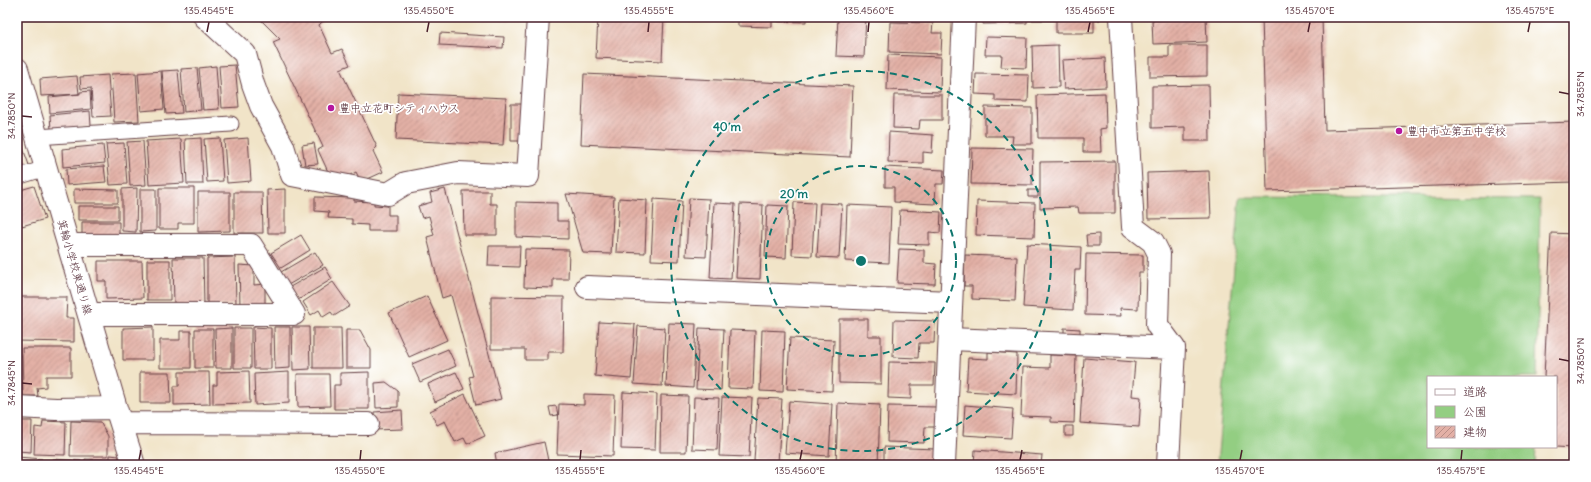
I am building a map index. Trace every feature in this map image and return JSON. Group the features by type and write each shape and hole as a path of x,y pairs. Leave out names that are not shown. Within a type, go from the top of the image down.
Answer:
{"street":[{"path":"205,17 245,54 261,106 283,146 292,175 388,194 406,183 458,173 528,176 538,17"},
{"path":"944,465 964,17"},
{"path":"1121,17 1133,227 1153,242 1159,254 1157,325 1174,348 1168,465"},
{"name":"箕輪小学校東通り線","path":"17,69 134,465"},
{"path":"69,245 251,245 294,314 89,314"},
{"path":"587,287 952,302"},
{"path":"950,339 1174,348"},
{"path":"17,407 119,415 368,424"}],"lane":[{"path":"37,137 231,124"},
{"path":"17,177 46,168"}],"green space":[{"path":"1240,197 1540,199 1537,376 1427,376 1427,448 1536,448 1535,465 1217,465"}],"building":[{"name":"豊中立花町シティハウス","path":"258,17 327,17 319,25 332,53 342,49 350,65 340,69 377,147 373,151 383,172 361,182 356,172 342,179 331,178 318,150 323,147 273,42 280,39"},
{"path":"510,17 510,21 445,18"},
{"path":"598,17 664,17 662,61 596,58"},
{"path":"721,17 732,17 732,21 721,20"},
{"path":"738,17 772,17 772,27 738,26"},
{"path":"778,17 806,17 806,22 778,21"},
{"path":"838,17 866,17 864,57 836,56"},
{"path":"942,17 942,20 917,18"},
{"path":"983,17 1027,17 1027,23 983,24"},
{"path":"1031,17 1100,17 1100,20 1094,20 1094,33 1056,33 1056,20 1031,20"},
{"path":"1169,17 1206,17 1207,42 1153,44 1152,20 1169,20"},
{"path":"1262,17 1322,17 1325,130 1574,122 1574,182 1267,191"},
{"path":"890,22 933,23 932,33 942,33 941,54 889,52"},
{"path":"440,33 504,37 503,48 439,45"},
{"path":"986,37 1027,38 1026,68 1001,67 1002,55 985,55"},
{"path":"1058,45 1059,87 1033,88 1032,46"},
{"path":"1169,45 1207,45 1207,76 1150,77 1150,57 1169,57"},
{"path":"888,55 941,57 940,92 887,90"},
{"path":"1105,58 1106,87 1064,89 1062,60"},
{"path":"235,65 239,107 222,108 219,66"},
{"path":"216,66 219,109 203,110 199,68"},
{"path":"197,68 201,110 184,112 181,69"},
{"path":"178,70 182,113 166,114 162,71"},
{"path":"161,71 164,109 141,111 138,73"},
{"path":"136,73 139,121 114,122 111,74"},
{"path":"584,74 853,86 850,157 581,144"},
{"path":"976,74 1029,75 1028,102 995,101 995,95 975,94"},
{"path":"108,75 111,116 93,117 91,88 81,89 80,77"},
{"path":"77,76 79,94 41,96 40,79"},
{"path":"1209,85 1210,141 1185,141 1185,127 1152,128 1152,86"},
{"path":"90,91 91,109 50,113 49,97 80,94 80,92"},
{"path":"398,93 506,98 503,145 396,140"},
{"path":"1105,93 1106,128 1100,129 1101,152 1083,152 1083,138 1038,138 1037,95"},
{"path":"894,95 942,95 942,120 920,120 919,129 893,128"},
{"path":"511,104 524,104 524,141 511,141"},
{"path":"985,107 1032,108 1032,144 1012,144 1013,136 985,136"},
{"path":"90,111 91,126 51,130 50,115"},
{"path":"17,128 20,137 17,138"},
{"path":"889,132 933,135 932,153 923,152 923,163 888,162"},
{"path":"201,138 203,184 187,184 185,139"},
{"path":"220,138 223,181 207,182 204,139"},
{"path":"248,138 251,181 227,183 224,140"},
{"path":"181,139 184,183 149,185 146,141"},
{"path":"20,140 29,165 17,169 17,141"},
{"path":"143,141 146,185 130,186 127,142"},
{"path":"124,143 127,184 110,185 106,144"},
{"path":"314,143 318,164 305,165 302,145"},
{"path":"103,145 105,163 63,167 62,149"},
{"path":"972,148 1033,149 1032,185 971,184"},
{"path":"1115,161 1115,213 1079,213 1078,207 1040,208 1040,162"},
{"path":"104,166 106,182 67,185 66,169"},
{"path":"885,167 944,170 943,184 936,184 935,204 894,202 894,187 885,187"},
{"path":"1209,171 1211,218 1148,219 1147,173"},
{"path":"34,186 45,219 22,226 17,208 17,191"},
{"path":"137,188 136,232 122,231 122,189"},
{"path":"159,188 194,188 194,223 178,223 178,229 159,229"},
{"path":"74,189 118,190 118,203 74,203"},
{"path":"140,189 156,189 156,231 140,232"},
{"path":"285,189 285,233 268,233 267,190"},
{"path":"445,189 501,399 476,405 469,377 473,376 451,295 442,298 427,237 434,235 429,216 422,218 418,206 432,202 430,193"},
{"path":"1028,190 1038,190 1038,197 1028,197"},
{"path":"463,191 490,191 490,204 497,204 497,235 464,235"},
{"path":"198,192 230,192 230,231 198,232"},
{"path":"234,192 262,192 263,233 234,233"},
{"path":"566,194 614,197 611,254 583,253"},
{"path":"315,197 354,198 354,201 374,202 374,205 388,206 388,215 396,215 396,231 368,231 368,225 352,224 352,219 328,218 329,212 315,211"},
{"path":"619,198 647,200 645,253 616,252"},
{"path":"689,198 709,199 706,257 686,256"},
{"path":"654,199 682,201 679,261 651,260"},
{"path":"977,201 1035,203 1034,237 976,235"},
{"path":"516,202 557,203 557,221 568,221 568,239 516,237"},
{"path":"794,202 815,203 812,256 792,255"},
{"path":"714,203 735,204 731,279 710,278"},
{"path":"820,203 842,204 839,258 817,257"},
{"path":"740,204 763,205 760,279 736,278"},
{"path":"767,205 788,206 786,258 765,257"},
{"path":"847,205 891,207 889,263 845,261"},
{"path":"78,206 118,206 118,220 78,220"},
{"path":"900,210 941,212 940,233 929,232 929,245 898,244"},
{"path":"82,222 119,222 119,237 82,237"},
{"path":"1551,233 1574,234 1574,448 1557,447 1557,376 1544,376"},
{"path":"1099,234 1099,246 1087,246 1086,235"},
{"path":"301,235 310,250 281,268 271,253"},
{"path":"1027,244 1081,247 1080,270 1075,270 1073,310 1023,307"},
{"path":"489,246 520,246 519,267 488,266"},
{"path":"525,249 569,250 568,279 553,279 553,288 524,287"},
{"path":"899,249 924,250 924,263 936,264 935,284 897,283"},
{"path":"315,252 323,265 288,285 281,272"},
{"path":"1086,254 1143,255 1143,272 1139,272 1138,309 1120,308 1121,316 1085,315"},
{"path":"965,255 1017,257 1015,301 972,299 972,286 964,286"},
{"path":"235,257 236,305 207,306 207,258"},
{"path":"173,258 203,258 204,306 174,306"},
{"path":"147,260 170,260 170,300 147,300"},
{"path":"98,261 142,261 143,298 106,299 106,281 98,281"},
{"path":"239,265 254,266 254,285 265,284 265,305 240,306"},
{"path":"325,267 332,279 298,300 290,287"},
{"path":"333,282 350,306 334,316 331,312 323,317 319,310 311,315 303,302"},
{"path":"427,296 447,340 409,357 389,313"},
{"path":"491,296 564,297 563,352 548,352 548,360 525,360 525,349 491,349"},
{"path":"17,297 67,297 66,318 74,318 74,342 17,341"},
{"path":"839,319 868,319 868,336 881,336 881,384 839,383"},
{"path":"894,320 935,321 934,343 919,343 918,358 893,357"},
{"path":"599,322 635,324 631,379 595,376"},
{"path":"669,323 696,324 693,388 666,386"},
{"path":"638,326 665,328 662,386 634,384"},
{"path":"153,327 153,360 123,360 123,328"},
{"path":"253,327 271,328 271,369 254,369"},
{"path":"274,327 290,327 290,368 275,369"},
{"path":"292,327 309,327 310,369 293,370"},
{"path":"232,328 232,368 216,368 215,329"},
{"path":"234,328 251,328 251,368 234,368"},
{"path":"313,328 341,328 342,368 313,368"},
{"path":"699,328 724,329 721,390 696,389"},
{"path":"1064,328 1080,329 1080,337 1064,337"},
{"path":"195,329 213,329 213,368 195,368"},
{"path":"346,330 360,330 371,350 371,368 346,368"},
{"path":"730,330 755,331 753,389 728,388"},
{"path":"762,330 785,331 783,392 760,391"},
{"path":"180,331 191,331 191,368 160,368 160,340 180,340"},
{"path":"790,338 834,340 832,391 787,389"},
{"path":"17,347 19,347 19,376 17,376"},
{"path":"22,348 71,348 71,376 46,376 46,387 37,388 38,396 23,396"},
{"path":"448,349 456,366 420,382 412,364"},
{"path":"988,352 1017,354 1016,394 966,391 968,358 988,359"},
{"path":"1050,355 1076,356 1074,423 1051,422 1051,417 1021,416 1023,367 1050,368"},
{"path":"1084,358 1135,362 1132,396 1141,397 1139,427 1080,423"},
{"path":"889,362 935,363 934,385 911,385 911,399 888,398"},
{"path":"249,371 250,403 213,404 213,385 217,385 217,372"},
{"path":"140,372 170,372 171,403 140,403"},
{"path":"179,372 209,372 210,404 174,405 174,386 179,386"},
{"path":"289,372 289,403 255,405 254,374"},
{"path":"369,372 369,409 334,409 334,385 340,385 340,373"},
{"path":"456,372 464,389 435,402 428,384"},
{"path":"297,374 329,374 330,406 298,407"},
{"path":"386,382 398,391 398,407 376,408 375,383"},
{"path":"623,392 657,394 655,450 621,449"},
{"path":"465,394 485,436 467,444 464,438 455,442 445,421 437,425 430,411"},
{"path":"584,394 615,395 613,456 557,454 559,404 584,405"},
{"path":"661,395 688,396 686,452 660,452"},
{"path":"694,397 719,398 717,450 692,449"},
{"path":"722,397 752,398 749,457 719,456"},
{"path":"758,398 782,399 778,463 754,461"},
{"path":"789,401 832,404 829,456 785,453"},
{"path":"838,403 880,405 878,465 836,465"},
{"path":"965,405 1013,409 1011,438 963,435"},
{"path":"556,406 558,415 551,416 549,407"},
{"path":"888,406 937,407 936,427 925,427 924,443 887,442"},
{"path":"402,410 403,429 374,430 374,412"},
{"path":"17,421 32,421 31,452 17,451"},
{"path":"43,421 66,422 65,455 34,454 35,427 42,428"},
{"path":"71,421 100,422 108,436 108,456 70,456"},
{"path":"1065,426 1073,426 1073,436 1065,436"},
{"path":"544,442 549,465 497,465 495,453"},
{"path":"884,447 935,449 934,465 884,465"},
{"path":"975,450 1042,455 1041,465 974,465"},
{"path":"110,455 119,456 118,465 85,465 85,459 110,460"},
{"path":"17,457 42,459 41,465 17,465"},
{"path":"53,459 81,461 81,465 53,465"}],"place":[{"name":"豊中立花町シティハウス","path":"331,108"},
{"name":"豊中市立第五中学校","path":"1399,131"}]}
